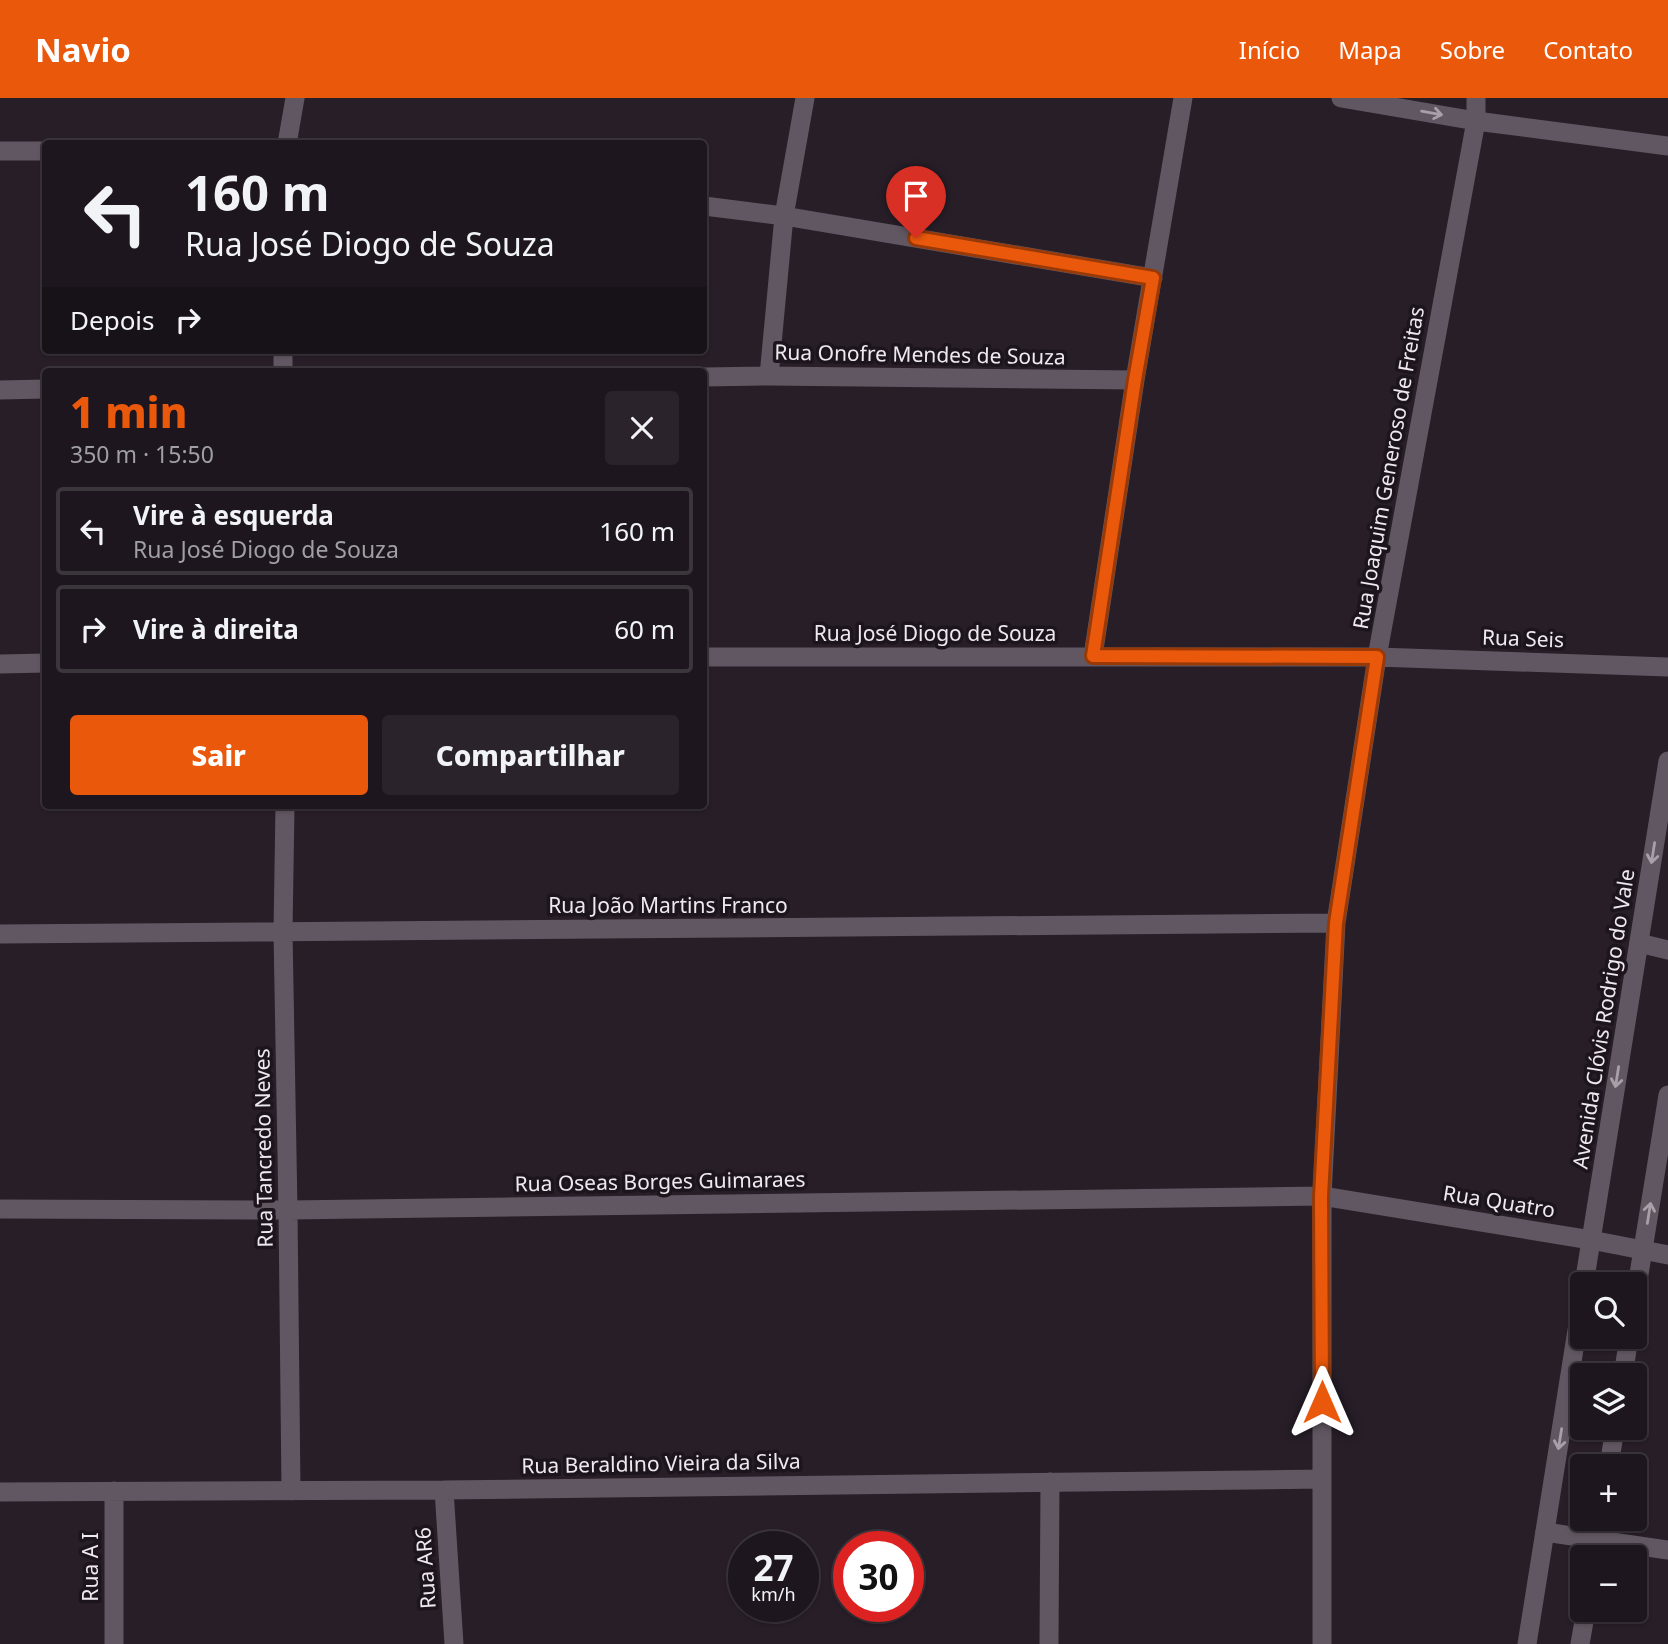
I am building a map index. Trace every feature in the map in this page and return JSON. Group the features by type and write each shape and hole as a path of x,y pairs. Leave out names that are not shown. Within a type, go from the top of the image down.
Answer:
{"street":[{"path":"288,140 295,98"},
{"path":"769,376 784,216 805,98"},
{"path":"1093,656 1135,380 1183,98"},
{"path":"1340,98 1476,121 1668,146"},
{"name":"Rua Joaquim Generoso de Freitas","path":"1322,1644 1321,1196 1336,923 1377,657 1476,121 1476,98"},
{"path":"0,151 42,151"},
{"path":"707,206 784,216 1153,278"},
{"name":"Rua Onofre Mendes de Souza","path":"707,377 1135,380"},
{"path":"0,390 42,389"},
{"name":"Rua José Diogo de Souza","path":"707,657 1377,657"},
{"name":"Rua Seis","path":"1377,657 1668,667"},
{"path":"0,664 42,663"},
{"name":"Avenida Clóvis Rodrigo do Vale","path":"1586,1272 1668,761"},
{"name":"Rua Tancredo Neves","path":"285,809 291,1491"},
{"name":"Rua João Martins Franco","path":"0,934 1336,923"},
{"path":"1639,943 1668,950"},
{"path":"1640,1272 1668,1095"},
{"name":"Rua Oseas Borges Guimaraes","path":"0,1209 288,1210 1321,1196"},
{"name":"Rua Quatro","path":"1321,1196 1668,1255"},
{"path":"1527,1644 1574,1349"},
{"name":"Rua Beraldino Vieira da Silva","path":"0,1492 444,1490 1322,1479"},
{"path":"1049,1644 1050,1482"},
{"name":"Rua AR6","path":"444,1490 454,1644"},
{"name":"Rua A I","path":"114,1491 114,1644"},
{"path":"1545,1532 1583,1545"},
{"path":"1647,1550 1668,1550"},
{"path":"1580,1644 1584,1622"}],"route":[{"path":"916,238 1153,278 1093,656 1377,657 1336,923 1321,1196 1322,1402"}]}
